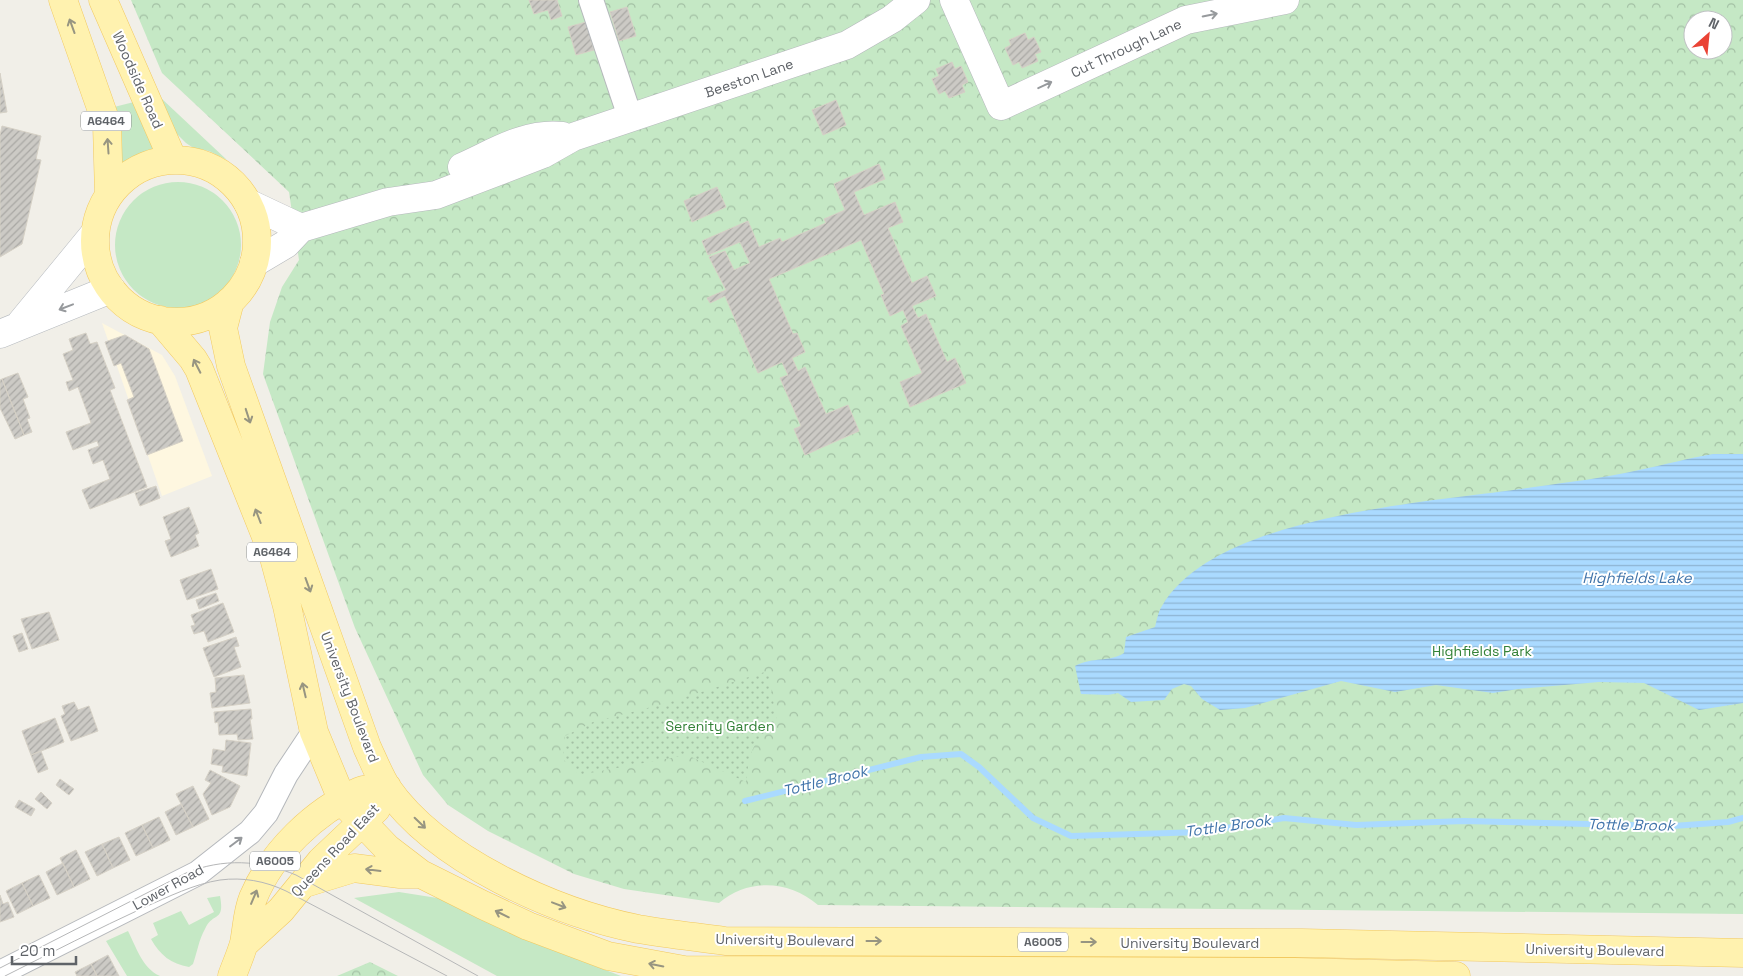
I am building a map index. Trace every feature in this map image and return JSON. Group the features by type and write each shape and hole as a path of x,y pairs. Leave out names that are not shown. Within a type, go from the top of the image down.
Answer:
{"main road":[{"name":"A6464","path":"62,0 107,125 110,194"},
{"name":"Woodside Road","path":"103,0 173,160"},
{"path":"173,160 186,160 211,168 232,183 248,203 257,236 254,263 240,290 230,301 202,317 186,321 160,320 143,315 131,308 111,289 98,262 95,233 102,206 110,194 117,185 137,170 149,164 173,160"},
{"name":"University Boulevard","path":"230,301 223,328 231,366 367,746 387,787 419,824 446,846 531,894 614,923 638,929 716,940 1302,943 1743,954"},
{"name":"University Boulevard","path":"160,320 194,359 199,369 273,554 287,606 314,732 343,802 387,848 421,874 528,926 608,956 684,970 1296,972 1456,976"},
{"name":"Queens Road East","path":"232,976 244,944 249,910 259,887 274,861 314,819 362,791 387,787"},
{"name":"Queens Road East","path":"244,944 281,910 335,847 376,809 387,787"},
{"name":"A6005","path":"302,884 354,868 400,874 421,874"}],"street":[{"path":"592,0 630,118"},
{"name":"Beeston Lane","path":"388,202 431,179 488,156 505,146 563,136 630,118 847,45 892,20 916,0"},
{"name":"Cut Through Lane","path":"954,0 1001,106 1186,20 1285,0"},
{"name":"Beeston Lane","path":"301,228 388,202 436,195 542,154 563,136"},
{"path":"248,203 301,228 286,244 254,263"},
{"path":"10,329 95,233"},
{"path":"10,329 111,289"},
{"name":"Lower Road","path":"0,973 198,873 250,832 266,814 286,774 314,732"}],"shaded area":[{"path":"102,323 162,355 175,376 212,476 162,496"}],"green space":[{"name":"Highfields Park","path":"131,0 1743,0 1743,914 818,905 794,891 768,885 743,889 719,903 624,889 574,874 488,831 448,805 423,775 355,628 263,374 270,322 282,287 299,260 289,192 162,73"},
{"path":"158,99 162,99 227,160 209,151 195,149 186,143 173,130"},
{"path":"134,102 154,151 121,166 114,107"},
{"path":"178,182 202,187 222,201 236,221 241,245 236,269 222,289 202,303 178,308 154,303 134,289 120,269 115,245 120,221 134,201 154,187"},
{"name":"Serenity Garden","path":"768,671 777,722 757,742 749,761 746,782 687,755 579,775 563,759 565,736 593,722 663,704"},
{"path":"399,892 450,900 523,938 621,976 497,976 354,898"},
{"path":"220,896 220,914 211,920 203,933 193,964 189,967 183,966 171,961 158,950 151,939 158,935 153,923 181,911 189,925 214,912 207,898"},
{"path":"128,931 145,963 154,973 160,976 127,976 106,941"},
{"path":"370,962 398,976 337,976"}],"water":[{"name":"Highfields Lake","path":"1713,454 1743,454 1743,703 1699,710 1644,683 1599,682 1493,693 1436,685 1395,692 1341,681 1245,708 1220,710 1202,699 1191,686 1184,684 1172,689 1164,700 1131,702 1118,693 1108,695 1081,694 1075,666 1088,661 1112,658 1124,653 1126,637 1155,627 1162,606 1190,575 1229,550 1278,531 1332,517 1388,507 1600,478"}],"building":[{"path":"529,0 557,0 562,16 551,20 548,10 534,14"},
{"path":"627,7 636,36 619,41 610,12"},
{"path":"586,22 594,50 576,55 568,27"},
{"path":"1025,33 1028,40 1034,37 1041,52 1035,54 1038,61 1022,68 1019,62 1013,65 1005,48 1011,45 1009,40"},
{"path":"952,62 955,69 961,66 968,82 962,85 965,92 949,98 945,91 939,94 932,79 939,76 936,69"},
{"path":"0,73 7,112 0,113"},
{"path":"836,100 846,125 823,135 812,110"},
{"path":"2,126 41,136 36,159 41,160 22,244 0,257 0,135"},
{"path":"879,164 885,179 854,192 864,215 895,202 903,222 888,228 912,283 927,276 936,296 912,306 918,318 926,314 947,362 955,358 966,383 910,407 900,382 922,373 901,326 908,322 903,310 890,316 881,295 884,294 861,240 769,279 793,334 797,333 805,352 792,358 798,371 805,367 826,414 848,405 859,431 805,455 794,429 801,426 780,378 788,375 782,362 758,373 725,296 710,303 707,298 726,290 709,257 725,251 734,270 750,263 740,242 708,255 702,241 748,221 759,247 780,238 782,242 826,223 824,219 845,210 834,184"},
{"path":"717,187 726,207 692,222 684,201"},
{"path":"86,333 90,344 97,342 115,388 110,390 147,487 90,509 82,490 110,479 103,460 93,464 88,450 99,446 97,441 73,450 66,432 91,423 78,387 69,391 66,382 73,380 63,354 73,350 69,339"},
{"path":"125,335 149,349 183,441 147,455 127,400 134,397 121,363 114,366 105,342"},
{"path":"18,373 28,397 23,399 30,418 27,419 32,432 24,435 2,379"},
{"path":"2,379 24,435 15,439 0,408 0,380"},
{"path":"156,486 160,498 140,506 135,493"},
{"path":"189,507 199,533 195,535 199,546 171,557 165,541 171,539 163,517"},
{"path":"211,569 218,589 187,600 180,580"},
{"path":"216,593 219,601 199,609 196,600"},
{"path":"223,603 234,632 208,642 204,631 194,634 191,626 195,625 191,615"},
{"path":"49,612 59,640 32,649 21,619"},
{"path":"22,633 28,649 19,652 13,636"},
{"path":"236,637 239,646 234,647 241,667 214,677 203,648"},
{"path":"244,675 250,703 212,708 210,693 216,692 215,678"},
{"path":"74,702 78,710 89,706 98,731 71,741 61,716 65,714 62,706"},
{"path":"251,709 252,719 250,719 253,739 238,740 237,734 219,735 218,722 215,723 214,712"},
{"path":"55,718 64,742 31,755 22,731"},
{"path":"226,740 251,743 247,776 222,772 223,766 211,764 213,749 225,751"},
{"path":"41,751 48,769 38,773 31,755"},
{"path":"210,770 240,786 230,807 212,815 203,794 211,783 205,780"},
{"path":"60,779 74,789 69,795 56,785"},
{"path":"193,786 209,819 193,827 176,794"},
{"path":"41,792 52,803 47,809 35,799"},
{"path":"19,800 35,809 31,816 15,807"},
{"path":"181,804 193,827 176,835 165,812"},
{"path":"159,817 170,840 153,848 142,825"},
{"path":"142,825 153,848 136,856 125,833"},
{"path":"119,837 130,860 113,868 102,844"},
{"path":"102,844 113,868 97,876 85,852"},
{"path":"76,850 90,879 74,887 60,858"},
{"path":"63,863 74,887 57,895 46,872"},
{"path":"39,875 50,898 33,906 22,883"},
{"path":"22,883 33,906 17,914 6,891"},
{"path":"0,895 3,904 8,902 14,917 0,922"},
{"path":"108,955 119,976 97,976 91,964"},
{"path":"91,964 97,976 77,976 75,972"}],"waterway":[{"name":"Tottle Brook","path":"745,801 921,757 961,754 979,767 1033,818 1071,836 1203,832 1284,818 1356,825 1464,821 1673,826 1728,822 1743,818"}],"tram line":[{"path":"0,968 186,873 214,865 241,863 269,866 296,875 478,976"},
{"path":"5,976 172,895 210,882 237,879 262,882 286,891 447,976"}]}
